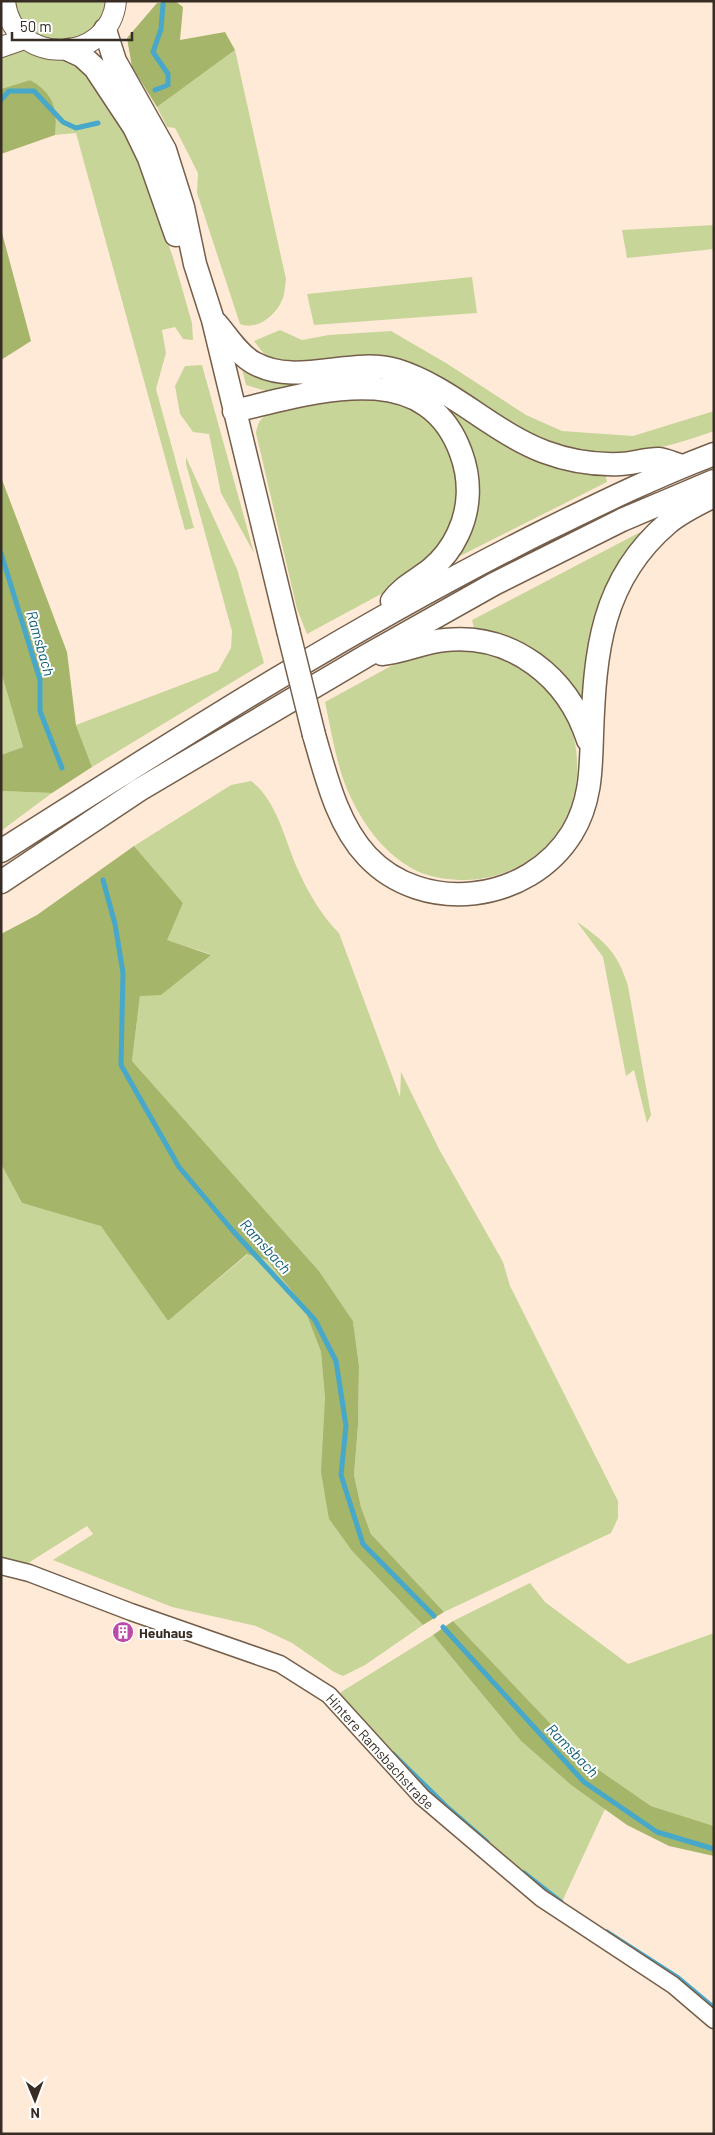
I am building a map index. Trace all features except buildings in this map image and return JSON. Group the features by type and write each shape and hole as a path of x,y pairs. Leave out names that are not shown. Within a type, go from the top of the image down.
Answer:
{"highway":[{"path":"105,30 115,60 165,150 183,207 195,264 214,320 234,411 314,735 342,817 350,834 367,856 394,878 426,891 443,894 475,894 494,890 524,877 550,859 571,834 585,806 591,774 597,654 611,600 630,566 653,537 683,512 714,496"},
{"path":"69,50 82,56 95,68 134,128 149,158 175,234 195,264"},
{"path":"214,320 242,354 267,369 284,372 305,372 348,367 377,367 395,370 416,378 501,431 547,453 581,462 600,464 619,464 658,459 684,466"},
{"path":"234,411 337,388 378,388 400,392 422,403 450,431 462,457 468,481 465,516 458,535 432,569 398,593 381,618"},
{"path":"1,852 182,736 381,618 486,560 613,497 714,454"},
{"path":"1,882 139,790 366,656 494,584 622,520 714,481"},
{"path":"366,656 399,653 427,642 461,639 479,640 512,650 542,668 566,694 583,724 591,758"}],"main road":[{"path":"4,8 24,39 45,49 69,50 91,42 105,30 112,18 116,1"},
{"path":"1,47 24,39"}],"street":[{"name":"Hintere Ramsbachstraße","path":"1,1566 29,1573 131,1612 280,1664 329,1695 422,1797 541,1898 673,1985 714,2020"}],"green space":[{"path":"12,1 107,1 103,14 95,27 83,36 54,42 27,30 17,16"},
{"path":"175,1 183,7 180,40 225,32 235,50 157,107 132,67 127,38 157,3"},
{"path":"14,47 39,56 69,60 91,79 111,107 130,141 161,220 192,323 193,340 183,339 175,327 162,330 166,353 156,389 194,528 185,530 76,133 55,135 56,117 53,103 44,90 30,80 1,89 1,52"},
{"path":"235,50 286,279 283,298 271,316 259,323 246,326 240,324 197,193 198,173 175,128 167,127 157,107"},
{"path":"30,80 44,90 53,103 56,117 55,135 1,154 1,89"},
{"path":"714,225 714,249 627,258 622,230"},
{"path":"1,229 31,341 1,360"},
{"path":"472,277 477,313 314,325 307,294"},
{"path":"280,330 302,340 329,335 391,331 446,363 526,415 562,431 633,436 714,411 714,431 676,443 637,452 617,454 578,451 532,434 400,361 380,357 291,362 269,358 254,341"},
{"path":"239,357 389,374 605,472 607,482 458,557 475,522 479,501 479,476 474,454 462,429 453,417 389,378 359,376 266,391 246,385"},
{"path":"202,365 254,553 221,493 209,434 193,432 180,414 175,386 185,366"},
{"path":"366,394 417,409 449,441 461,490 445,543 407,580 307,634 297,609 256,433 261,420 271,411"},
{"path":"186,457 237,569 264,663 92,767 76,725 218,671 231,648 232,631 186,464"},
{"path":"1,477 67,652 76,725 92,767 52,793 1,791 1,755 23,747 1,672"},
{"path":"648,528 608,586 596,616 585,667 582,707 562,676 538,654 510,638 474,628 472,620"},
{"path":"444,650 473,650 493,653 523,669 556,700 565,714 575,744 577,760 576,784 571,807 561,827 548,844 531,859 511,870 489,877 459,880 429,875 406,865 387,850 371,832 347,789 342,777 325,702 413,654"},
{"path":"1,672 23,747 1,755"},
{"path":"251,781 268,799 280,823 299,872 322,912 339,933 400,1097 401,1072 439,1149 503,1262 510,1286 618,1501 618,1518 611,1533 444,1612 371,1534 361,1507 354,1475 358,1426 359,1366 353,1321 319,1271 132,1061 140,996 210,954 166,940 183,903 134,846 231,785"},
{"path":"1,791 52,793 1,831"},
{"path":"134,846 183,903 167,940 211,955 161,995 140,996 132,1061 319,1271 353,1321 359,1366 358,1426 354,1475 361,1507 371,1534 444,1612 423,1625 352,1551 329,1519 321,1472 325,1399 321,1352 303,1305 267,1260 247,1254 168,1321 101,1226 22,1203 1,1164 1,934 37,915"},
{"path":"577,922 603,942 615,956 628,986 651,1115 647,1123 634,1070 626,1076 603,957"},
{"path":"1,1164 22,1203 101,1225 168,1321 248,1254 267,1260 303,1305 321,1352 325,1399 329,1519 352,1551 423,1625 365,1665 343,1676 334,1672 292,1643 256,1626 172,1607 53,1560 93,1534 87,1526 25,1565 1,1561"},
{"path":"530,1583 545,1602 628,1664 714,1633 714,1826 651,1806 586,1761 453,1621"},
{"path":"453,1621 586,1761 651,1806 714,1826 714,1856 669,1846 627,1825 571,1785 521,1741 433,1635"},
{"path":"433,1635 521,1741 571,1785 605,1809 560,1906 428,1793 341,1697 341,1692"}],"waterway":[{"name":"Ramsbach","path":"155,90 168,85 168,74 153,52 161,29 163,4"},
{"name":"Ramsbach","path":"1,100 9,91 34,91 63,122 76,128 98,123"},
{"name":"Ramsbach","path":"1,553 40,680 40,711 62,768"},
{"name":"Ramsbach","path":"103,880 115,924 123,973 121,1065 179,1167 233,1231 315,1320 336,1361 346,1426 341,1475 363,1544 434,1616"},
{"name":"Ramsbach","path":"443,1627 584,1782 657,1832 714,1849"},
{"path":"393,1754 448,1808 487,1842"},
{"path":"524,1873 561,1902"},
{"path":"607,1932 677,1977 714,2008"}],"place":[{"name":"Heuhaus","path":"123,1632"}]}
